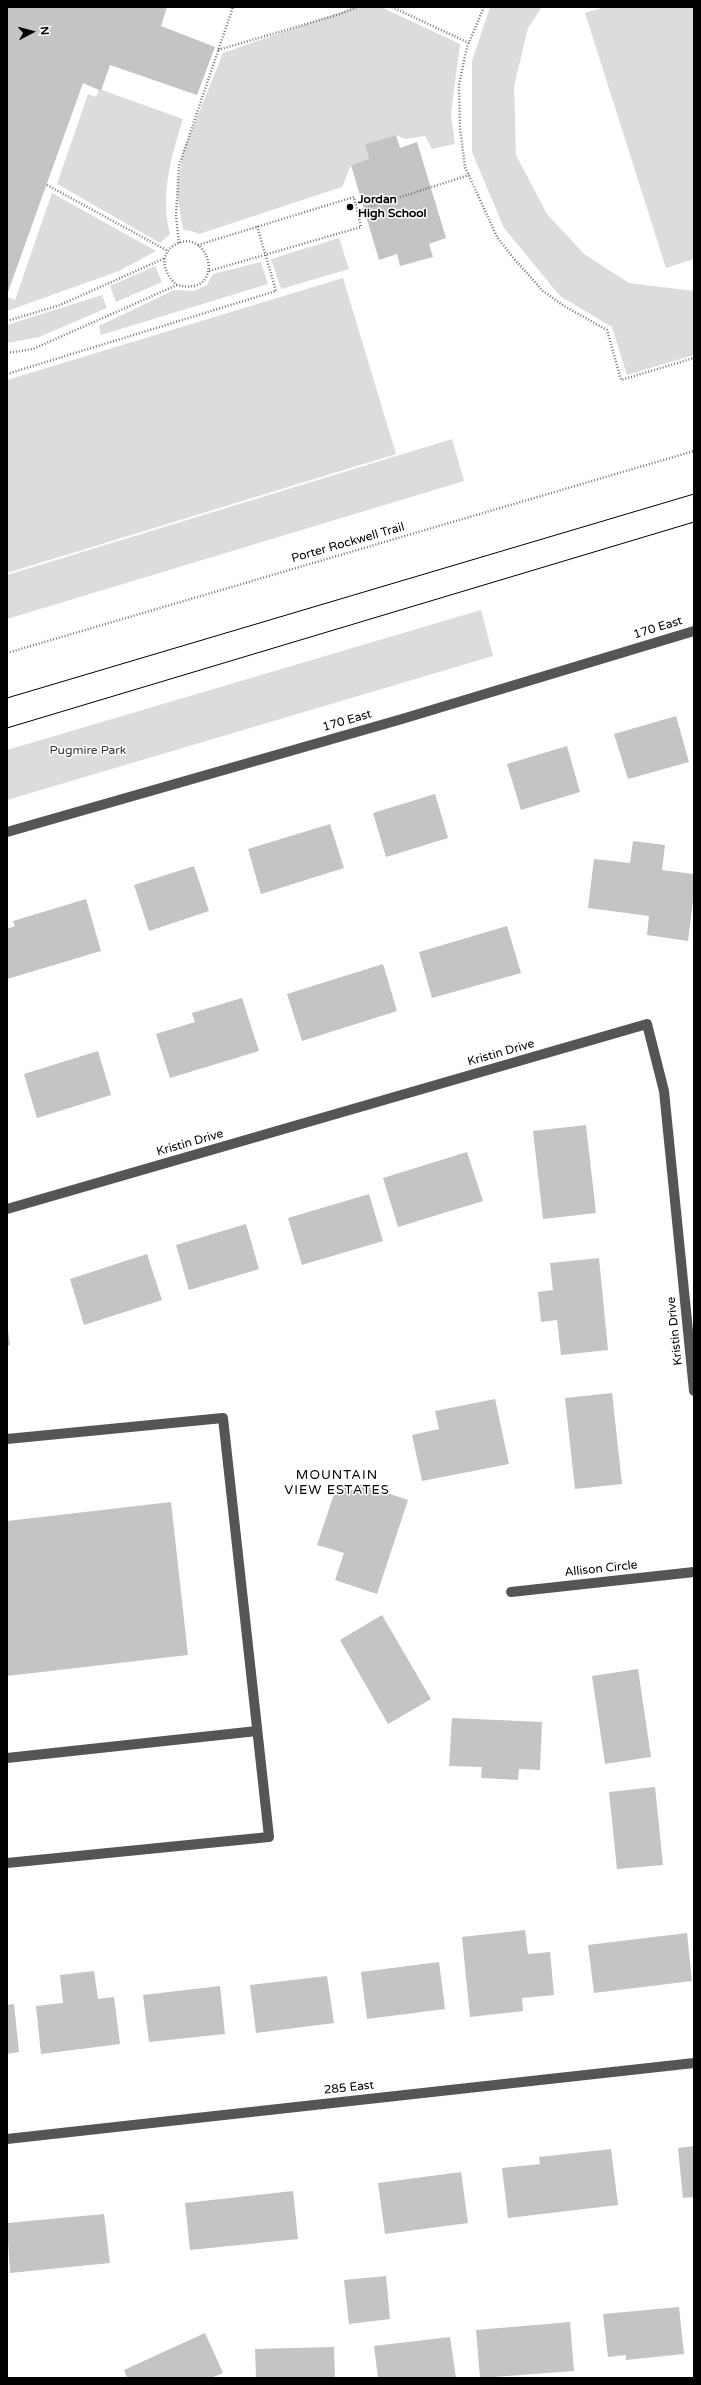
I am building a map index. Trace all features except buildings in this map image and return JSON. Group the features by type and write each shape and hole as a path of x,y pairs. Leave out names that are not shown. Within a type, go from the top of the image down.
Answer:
{"street":[{"name":"170 East","path":"7,832 409,717 694,631"},
{"name":"Kristin Drive","path":"7,1209 647,1024 664,1091 694,1391"},
{"path":"7,1439 223,1418 269,1837 7,1863"},
{"name":"Allison Circle","path":"512,1592 694,1572"},
{"path":"7,1758 257,1731"},
{"name":"285 East","path":"7,2139 694,2063"}],"path":[{"path":"179,243 176,216 179,166 233,7"},
{"path":"218,50 340,14 357,7"},
{"path":"392,7 469,43"},
{"path":"484,7 469,43 460,84 460,128 465,167 497,237 515,260 543,291 564,306 607,330 621,380 694,358"},
{"path":"357,211 469,175"},
{"path":"47,185 168,252"},
{"path":"198,245 354,197 361,227 266,256 209,271"},
{"path":"7,374 276,291 257,226"},
{"path":"189,242 198,245 206,252 210,261 209,271 204,280 196,286 187,288 177,285 169,278 164,269 165,258 168,252 179,243 189,242"},
{"path":"7,321 60,305 165,258"},
{"path":"7,353 33,350 177,285"},
{"name":"Porter Rockwell Trail","path":"7,653 694,451"}],"green space":[{"path":"355,7 381,7 460,44 451,114 455,144 432,149 425,136 405,139 396,135 365,144 369,159 351,165 342,187 199,234 183,230 177,193 183,152 223,53"},
{"path":"490,7 542,7 528,28 514,86 516,155 547,214 584,254 629,283 694,291 694,355 627,375 612,327 560,296 504,228 472,152 472,61"},
{"path":"605,7 694,7 694,259 666,268 585,13"},
{"path":"99,89 183,119 174,148 168,176 166,205 170,234 160,243 57,184 88,94 96,97"},
{"path":"52,193 156,251 119,271 7,311 7,297 15,300"},
{"path":"339,238 349,269 281,289 271,259"},
{"path":"261,262 268,284 101,335 99,326 174,290 194,291 207,285 213,274"},
{"path":"155,266 162,282 116,302 110,286"},
{"path":"343,278 396,454 7,573 7,380"},
{"path":"102,295 107,308 39,337 7,343 7,325"},
{"path":"452,439 464,481 7,619 7,575"},
{"name":"Pugmire Park","path":"481,610 493,656 7,800 7,750"}],"tram line":[{"path":"7,698 694,494"},
{"path":"7,728 694,522"}],"place":[{"name":"Jordan High School","path":"350,207"}],"district":[{"name":"MOUNTAIN VIEW ESTATES","path":"337,1484"}]}
